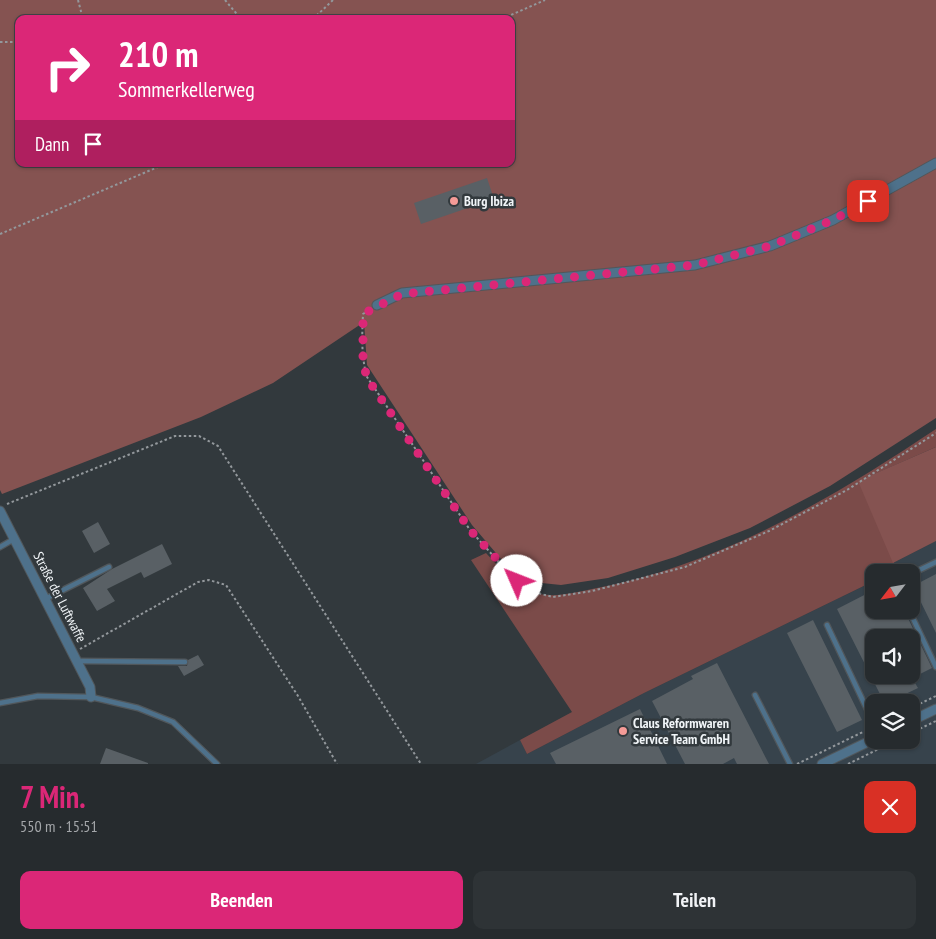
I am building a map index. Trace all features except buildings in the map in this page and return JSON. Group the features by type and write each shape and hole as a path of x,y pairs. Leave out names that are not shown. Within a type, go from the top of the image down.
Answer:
{"street":[{"path":"377,305 402,294 695,265 732,256 770,246 833,220 936,163"},
{"name":"Straße der Luftwaffe","path":"0,509 90,687 91,696"},
{"path":"920,717 936,709"},
{"path":"822,764 865,743"}],"lane":[{"path":"0,547 14,539"},
{"path":"920,570 936,562"},
{"path":"46,599 108,567"},
{"path":"912,619 936,668"},
{"path":"827,625 865,706"},
{"path":"75,657 185,662"},
{"path":"755,695 790,764"},
{"path":"0,703 38,696 91,696 138,708 172,722 217,764"}],"path":[{"path":"78,0 81,15"},
{"path":"226,0 237,15"},
{"path":"317,15 333,0"},
{"path":"511,15 545,0"},
{"path":"0,42 15,42"},
{"path":"0,234 158,167"},
{"path":"377,305 363,314 363,362 367,378 470,530 506,570 529,591 553,597 592,591 685,567 769,531 847,490 936,433"},
{"path":"0,509 175,436 199,436 218,446 421,764"},
{"path":"75,657 198,582 209,580 226,586 298,696 337,764"},
{"path":"920,704 936,696"},
{"path":"920,729 936,721"},
{"path":"797,764 865,730"},
{"path":"848,764 879,749"}],"shaded area":[{"path":"0,0 936,0 936,418 830,486 750,528 675,557 608,578 561,585 532,582 507,566 472,525 367,365 364,322 273,383 201,417 2,494 0,490"},
{"path":"936,429 936,447 859,481 894,564 865,564 865,585 644,693 527,754 520,740 572,712 471,560 486,553 517,583 529,590 544,595 568,594 639,578 729,547 772,527 856,480"},
{"path":"936,447 936,541 893,563 858,481"},
{"path":"936,541 936,764 476,764 520,740 527,754 644,693 865,585 865,619 920,619 920,564 894,564"}],"place":[{"name":"Burg Ibiza","path":"454,201"},
{"name":"Claus Reformwaren Service Team GmbH","path":"623,731"}],"route":[{"path":"517,581 470,530 367,378 363,362 363,314 377,305 402,294 695,265 770,246 833,220 868,201"}]}
